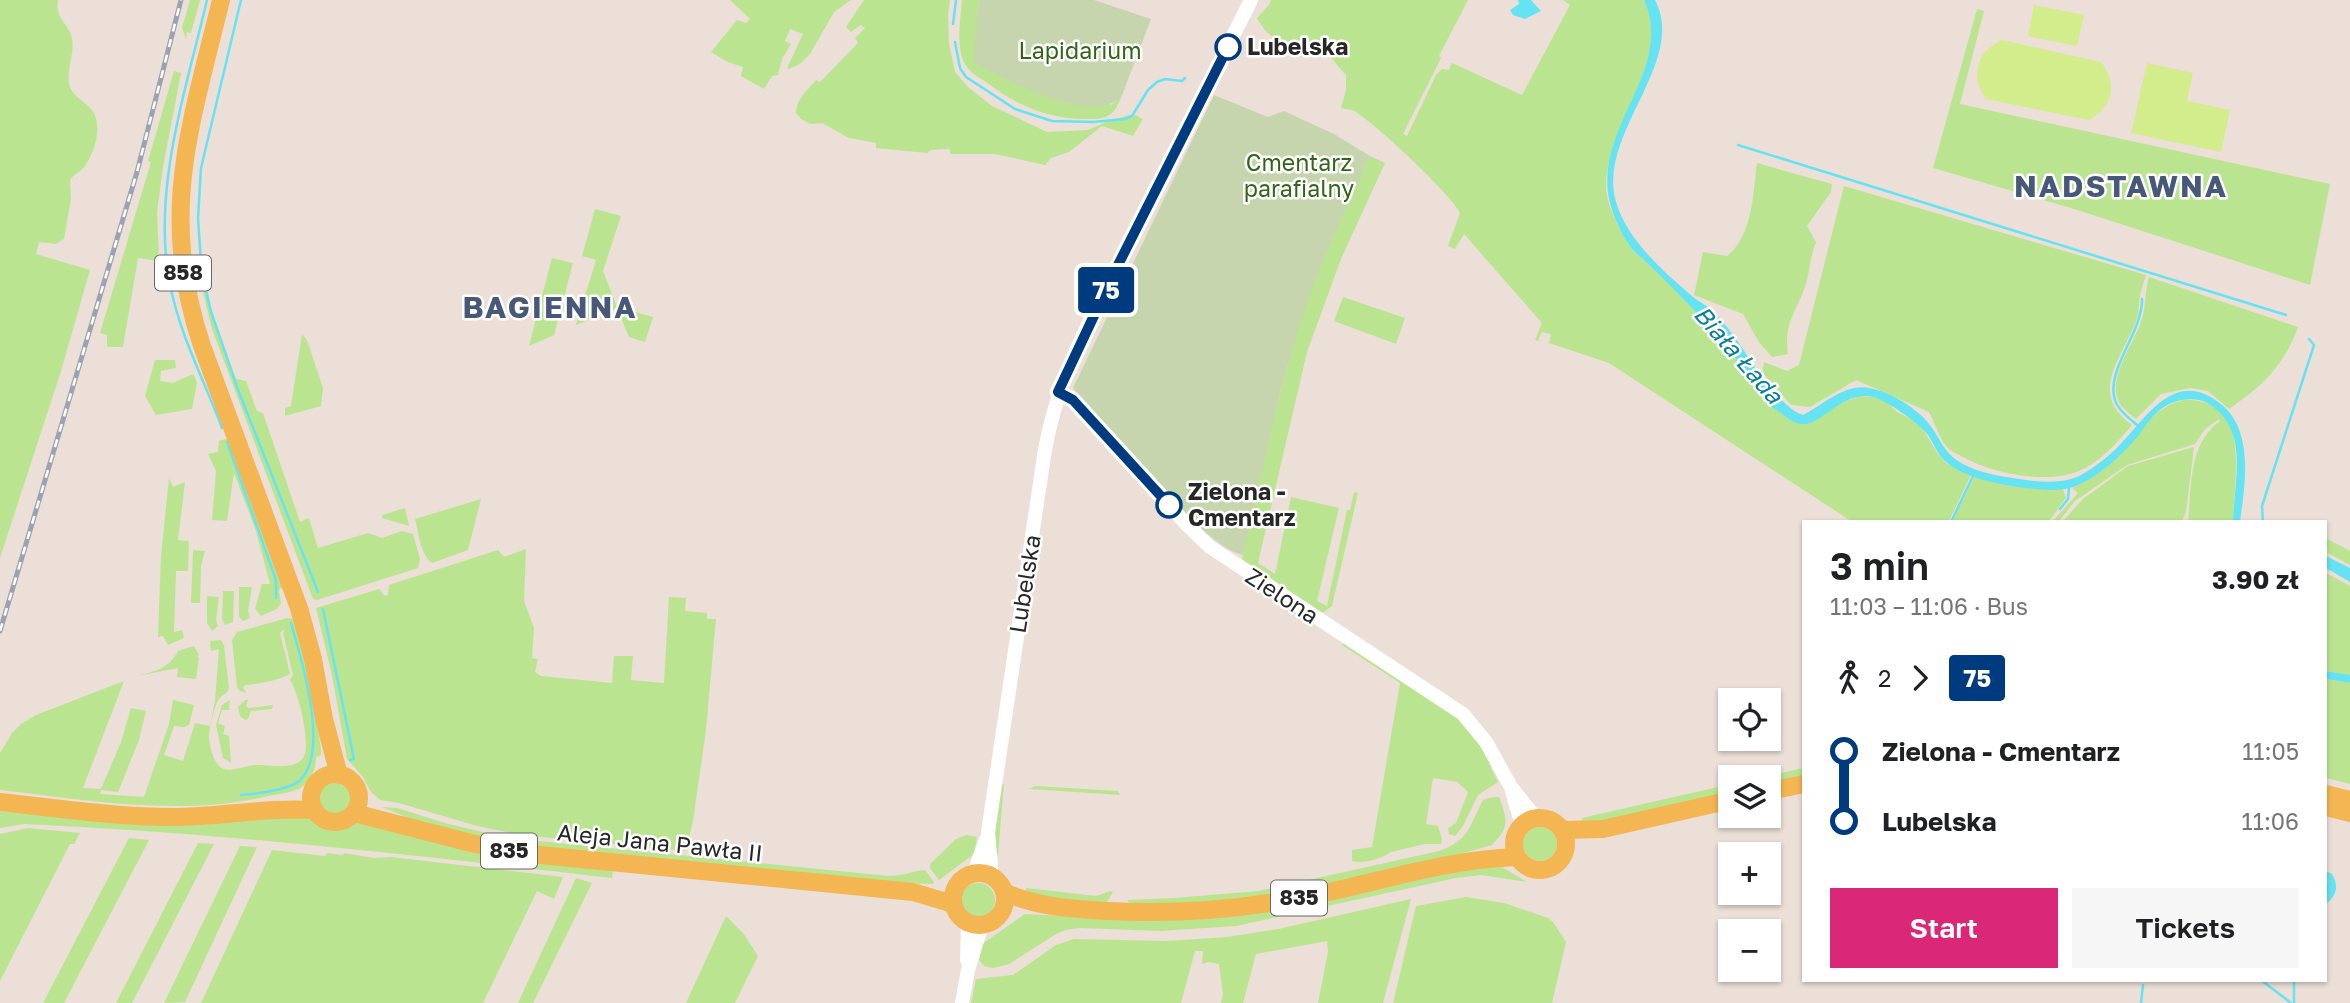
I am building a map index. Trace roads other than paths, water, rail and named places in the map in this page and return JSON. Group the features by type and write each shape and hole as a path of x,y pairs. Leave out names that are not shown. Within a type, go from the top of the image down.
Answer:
{"main road":[{"name":"858","path":"221,0 183,166 179,214 183,271 202,346 299,608 313,659 332,776"},
{"path":"312,802 315,785 332,776 352,782 356,805"},
{"path":"1781,788 1802,783"},
{"path":"2327,794 2350,800"},
{"name":"835","path":"0,802 161,817 218,815 312,802 320,817 331,822 344,821 356,805"},
{"path":"1564,837 1718,803"},
{"name":"Aleja Jana Pawła II","path":"356,805 405,825 471,844 520,853 954,896"},
{"path":"2327,807 2350,813"},
{"path":"1550,820 1564,837 1560,861 1546,869 1531,869 1522,835 1550,820"},
{"name":"835","path":"975,924 993,921 1001,913 1046,906 1151,913 1237,908 1285,901 1475,859 1522,835"},
{"path":"975,924 958,915 954,896 962,879 970,875 981,873 992,877 999,884 1004,892 1005,904 1001,913"},
{"name":"835","path":"1004,892 1046,906"}],"street":[{"name":"Lubelska","path":"970,875 988,835 1047,435 1058,392 1116,269 1251,0"},
{"name":"Zielona","path":"1058,392 1073,400 1207,544 1228,561 1463,714 1486,743 1511,787 1522,835"},
{"name":"Lubelska","path":"988,835 992,877"},
{"path":"962,1003 975,924"}],"water":[{"path":"1518,0 1531,0 1541,11 1525,19 1513,15 1510,10 1519,4"},
{"name":"Biała Łada","path":"1644,0 1655,0 1662,24 1660,48 1652,73 1618,150 1613,176 1616,202 1637,242 1670,277 1722,321 1772,394 1803,415 1847,390 1864,387 1875,389 1898,399 1918,413 1949,453 1964,465 1995,475 2048,482 2077,477 2092,468 2116,449 2150,411 2175,393 2189,391 2205,394 2222,405 2239,429 2245,460 2240,520 2233,520 2237,473 2235,442 2222,415 2209,404 2198,400 2180,400 2164,407 2153,416 2125,450 2100,472 2073,487 2054,490 2001,484 1964,473 1942,458 1928,435 1917,424 1894,407 1873,397 1852,398 1816,420 1801,424 1769,405 1725,339 1706,324 1634,251 1616,220 1608,190 1609,161 1649,55 1651,28"},
{"path":"2327,556 2350,568 2350,582 2327,569"},
{"path":"2327,671 2350,675 2350,683 2327,679"},
{"path":"2327,872 2332,874 2336,883 2333,898 2327,903"}],"waterway":[{"path":"207,0 172,148 165,223 166,261 173,298 189,348 222,428"},
{"path":"201,263 198,218 201,168 241,0"},
{"path":"953,24 956,0"},
{"path":"955,42 960,68 966,77 1015,109 1052,121 1093,122 1125,119 1132,116 1148,90 1157,82 1165,79 1182,81 1185,78"},
{"path":"1738,145 2286,315"},
{"path":"202,274 211,312 237,387 318,592"},
{"path":"2137,425 2119,407 2113,388 2119,364 2141,312 2142,299"},
{"path":"2263,520 2262,506 2314,345 2309,339"},
{"path":"227,442 276,580 276,598"},
{"path":"1952,520 1974,474"},
{"path":"2060,509 2068,499 2069,487"},
{"path":"323,609 354,759 350,760"},
{"path":"241,795 288,787 299,781 308,768 313,749 311,705 291,623"},
{"path":"2264,982 2291,1003"},
{"path":"2294,982 2294,1003"},
{"path":"2141,1003 2143,985"}],"railway":[{"path":"0,631 137,172 181,0"}],"place":[{"name":"Lubelska","path":"1228,47"},
{"name":"Zielona - Cmentarz","path":"1169,505"}],"district":[{"name":"NADSTAWNA","path":"2121,187"},
{"name":"BAGIENNA","path":"550,308"}],"park label":[{"name":"Lapidarium","path":"1080,51"},
{"name":"Cmentarz parafialny","path":"1299,176"}]}
